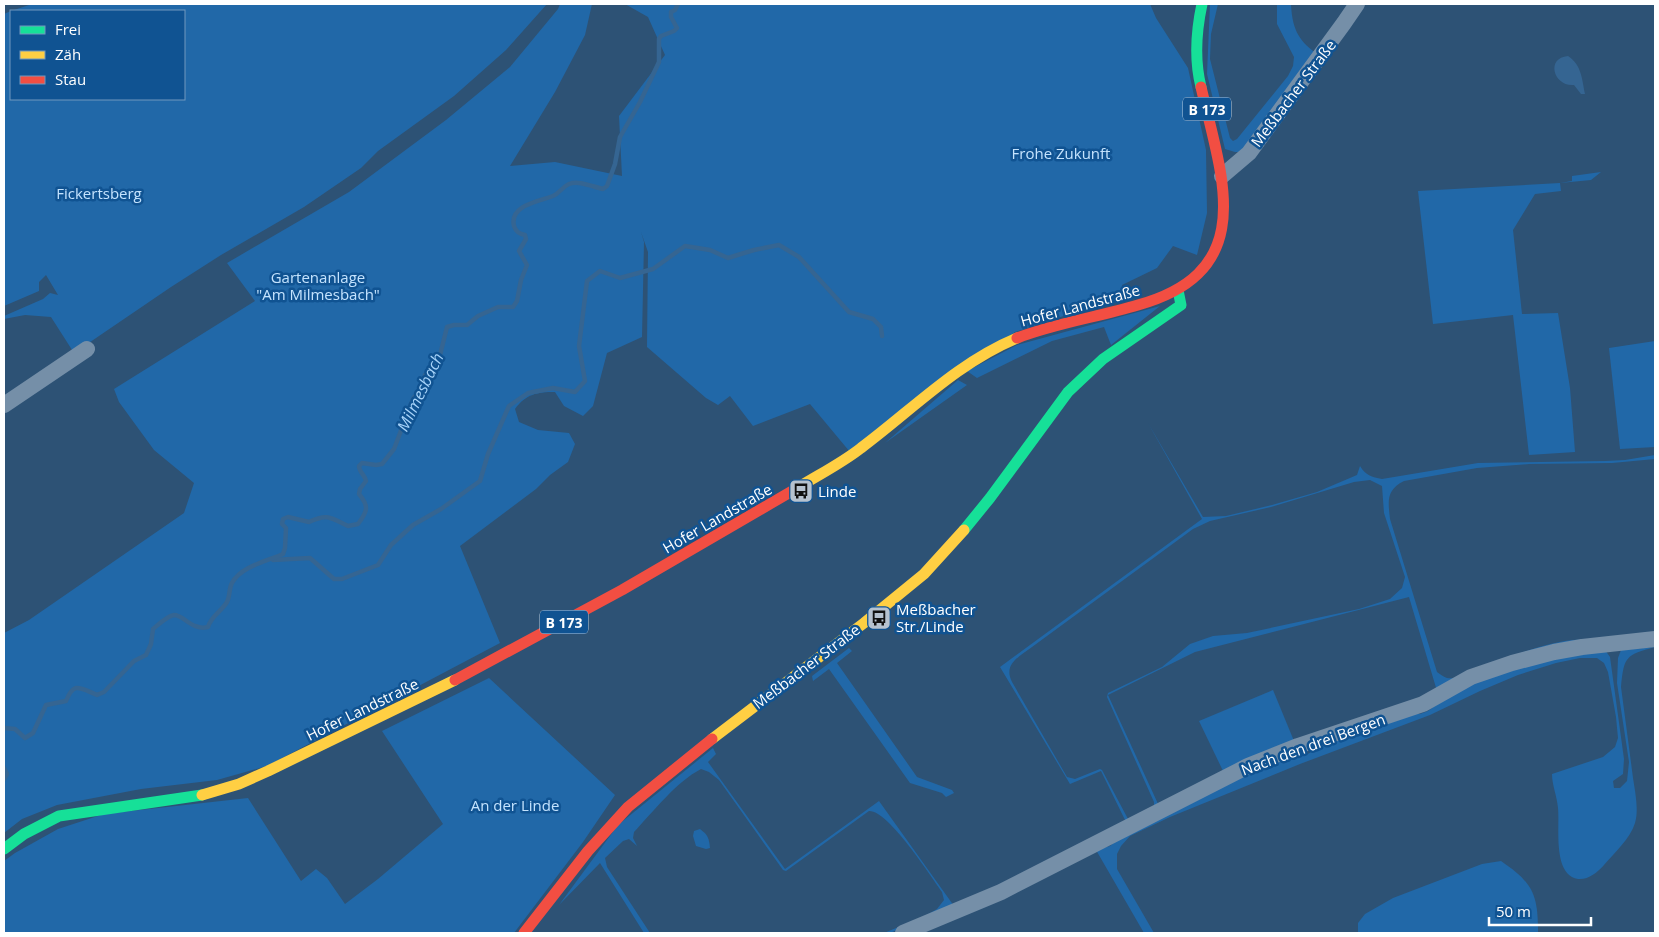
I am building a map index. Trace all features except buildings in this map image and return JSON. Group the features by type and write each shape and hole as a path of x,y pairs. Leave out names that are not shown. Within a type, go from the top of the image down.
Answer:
{"main road":[{"name":"Hofer Landstraße","path":"4,849 24,834 59,816 207,794 239,784 268,771 484,666 711,540 852,455 978,357 1005,343 1051,326 1136,306 1162,298 1178,290 1199,274 1213,256 1220,238 1224,215 1222,176 1196,56 1198,24 1202,4"},
{"name":"Meßbacher Straße","path":"524,933 588,851 628,807 744,713 864,623 924,574 954,543 990,498 1068,392 1103,359 1181,305 1178,290"}],"street":[{"name":"Meßbacher Straße","path":"1222,176 1249,153 1357,4"},
{"path":"4,405 87,349"},
{"name":"Nach den drei Bergen","path":"903,933 1001,892 1248,766 1298,746 1423,704 1471,678 1512,663 1554,652 1655,639"}],"green space":[{"name":"Fickertsberg","path":"32,4 547,4 506,50 454,96 378,151 361,168 304,207 221,255 171,287 74,353 51,317 25,315 4,319 4,316 43,299 50,293 58,295 46,275 39,282 39,291 4,306 4,14 10,11 10,100 185,100 185,10 14,10"},
{"path":"560,4 592,4 585,35 555,92 510,166 555,162 622,176 619,116 665,55 648,17 625,4 1150,4 1156,18 1188,68 1206,150 1207,213 1197,255 1173,246 1157,268 1122,285 1124,296 1015,332 850,452 810,404 753,426 730,396 718,405 706,398 647,347 648,252 641,232 644,242 642,337 607,353 593,406 583,416 564,406 555,392 532,395 519,404 515,409 519,422 538,430 569,433 575,444 568,462 550,475 536,489 460,546 500,643 267,766 217,780 141,789 57,805 22,819 4,833 4,633 29,620 184,513 194,483 154,450 119,402 114,389 255,301 227,263 349,192 446,120 510,67 558,9"},
{"path":"1210,4 1218,4 1211,34 1210,59 1230,138 1233,141 1237,139 1288,76 1293,66 1294,57 1277,24 1277,4 1291,4 1294,26 1300,38 1316,53 1242,152 1225,149 1207,74"},
{"path":"1601,172 1591,180 1560,183 1572,181 1572,176"},
{"path":"1560,183 1561,191 1535,194 1513,230 1522,314 1558,313 1570,388 1575,452 1529,455 1513,315 1433,324 1418,191"},
{"path":"1160,306 1111,345 1104,327 1052,341 977,378 967,371 1017,345"},
{"path":"1655,341 1655,447 1620,449 1609,348"},
{"path":"958,380 967,385 885,443"},
{"path":"1148,423 1203,517 1226,516 1317,492 1357,475 1360,466 1369,475 1382,479 1478,463 1605,461 1655,455 1655,459 1612,463 1529,464 1477,468 1404,481 1398,484 1391,492 1390,519 1437,672 1447,678 1455,678 1536,648 1568,641 1581,640 1592,642 1437,691 1409,597 1195,652 1108,695 1159,806 1154,808 1154,802 1107,697 1108,693 1162,667 1190,644 1213,636 1247,633 1359,609 1390,599 1402,588 1405,577 1384,513 1382,486 1370,480 1354,482 1271,507 1210,521 1193,529 1022,654 1011,666 1010,670 1012,682 1067,777 1075,779 1100,769 1102,770 1128,819 1127,824 1101,771 1070,784 1000,667 1202,519"},
{"path":"1655,647 1638,652 1628,658 1622,677 1621,687 1636,800 1637,812 1635,823 1621,846 1601,868 1589,877 1578,879 1570,876 1564,869 1559,849 1558,808 1552,774 1603,757 1615,747 1618,738 1608,672 1604,663 1597,658 1580,658 1556,663 1518,675 1430,715 1300,764 1170,817 1130,836 1117,854 1117,869 1154,933 1144,933 1096,850 1110,846 1117,840 1282,756 1305,756 1324,743 1413,713 1420,714 1428,711 1459,688 1508,668 1605,650 1610,657 1624,759 1623,774 1613,781 1614,788 1620,788 1627,781 1629,762 1617,683 1618,658 1621,650"},
{"path":"849,648 852,651 837,663 917,777 952,790 954,793 946,797 942,793 910,783 829,669 813,681 812,676"},
{"name":"An der Linde","path":"489,678 615,795 583,842 514,933 4,933 4,861 58,829 104,814 248,798 301,881 316,869 327,878 345,904 378,879 443,824 382,731"},
{"path":"1273,690 1294,741 1224,773 1199,721"},
{"path":"713,748 716,754 708,762 785,869 879,801 954,906 890,933 884,933 925,916 937,909 944,900 942,892 919,859 887,821 877,813 869,811 786,871 783,870 719,780 709,772 701,769 674,789 634,832 633,838 637,846 629,839 623,841 605,858 607,867 650,933 644,933 600,863 559,905 618,825"},
{"path":"700,829 708,837 710,848 706,849 696,846 693,836 694,831"},
{"path":"1501,861 1520,876 1532,891 1537,908 1538,933 1358,933 1358,923 1365,914 1393,898 1482,864"}],"shaded area":[{"path":"1568,56 1579,68 1585,94 1581,94 1574,85 1561,82 1557,77 1555,72 1556,62"}],"waterway":[{"name":"Milmesbach","path":"4,728 15,729 25,738 33,733 46,705 66,701 75,688 97,695 104,692 134,661 146,655 151,644 153,629 168,617 174,615 197,627 208,627 211,620 227,602 231,585 236,577 248,568 283,554 286,528 282,524 283,519 288,517 309,522 325,517 348,526 358,524 364,516 366,509 366,505 359,494 366,481 359,466 362,463 382,464 394,449 413,399 420,390 425,375 439,359 447,327 467,325 478,316 498,307 513,307 517,301 521,280 527,265 519,251 526,239 525,235 518,232 514,226 516,213 527,205 555,195 569,184 582,183 603,189 607,186 615,164 620,137 640,102 659,62 659,39 661,36 677,28 671,17 671,12 675,10 678,4"},
{"path":"273,560 310,558 334,579 342,579 378,565 391,545 413,525 441,509 480,481 488,454 509,406 528,393 553,388 575,392 585,381 579,346 587,281 600,271 620,278 653,269 685,246 710,250 728,258 779,245 799,257 849,312 873,319 881,327 882,336"},
{"name":"Milmesbach","path":"4,768 7,774 4,779"}],"traffic: fast":[{"path":"1201,87 1197,66 1197,46 1202,4"},
{"path":"964,530 990,498 1068,392 1103,359 1181,305 1178,290"},
{"path":"4,849 24,834 59,816 202,795"}],"traffic: slow":[{"path":"799,487 839,464 974,360 1017,338"},
{"path":"712,739 864,623 924,574 964,530"},
{"path":"202,795 239,784 268,771 455,680"}],"traffic: jam":[{"path":"1017,338 1047,328 1138,305 1177,290 1202,269 1217,245 1223,217 1222,187 1217,155 1201,87"},
{"path":"455,680 622,590 799,487"},
{"path":"524,933 588,851 628,807 712,739"}],"place":[{"name":"Linde","path":"801,491"},
{"name":"Meßbacher Str./Linde","path":"879,618"}],"park label":[{"name":"Frohe Zukunft","path":"1061,153"},
{"name":"Gartenanlage \"Am Milmesbach\"","path":"318,286"}]}
